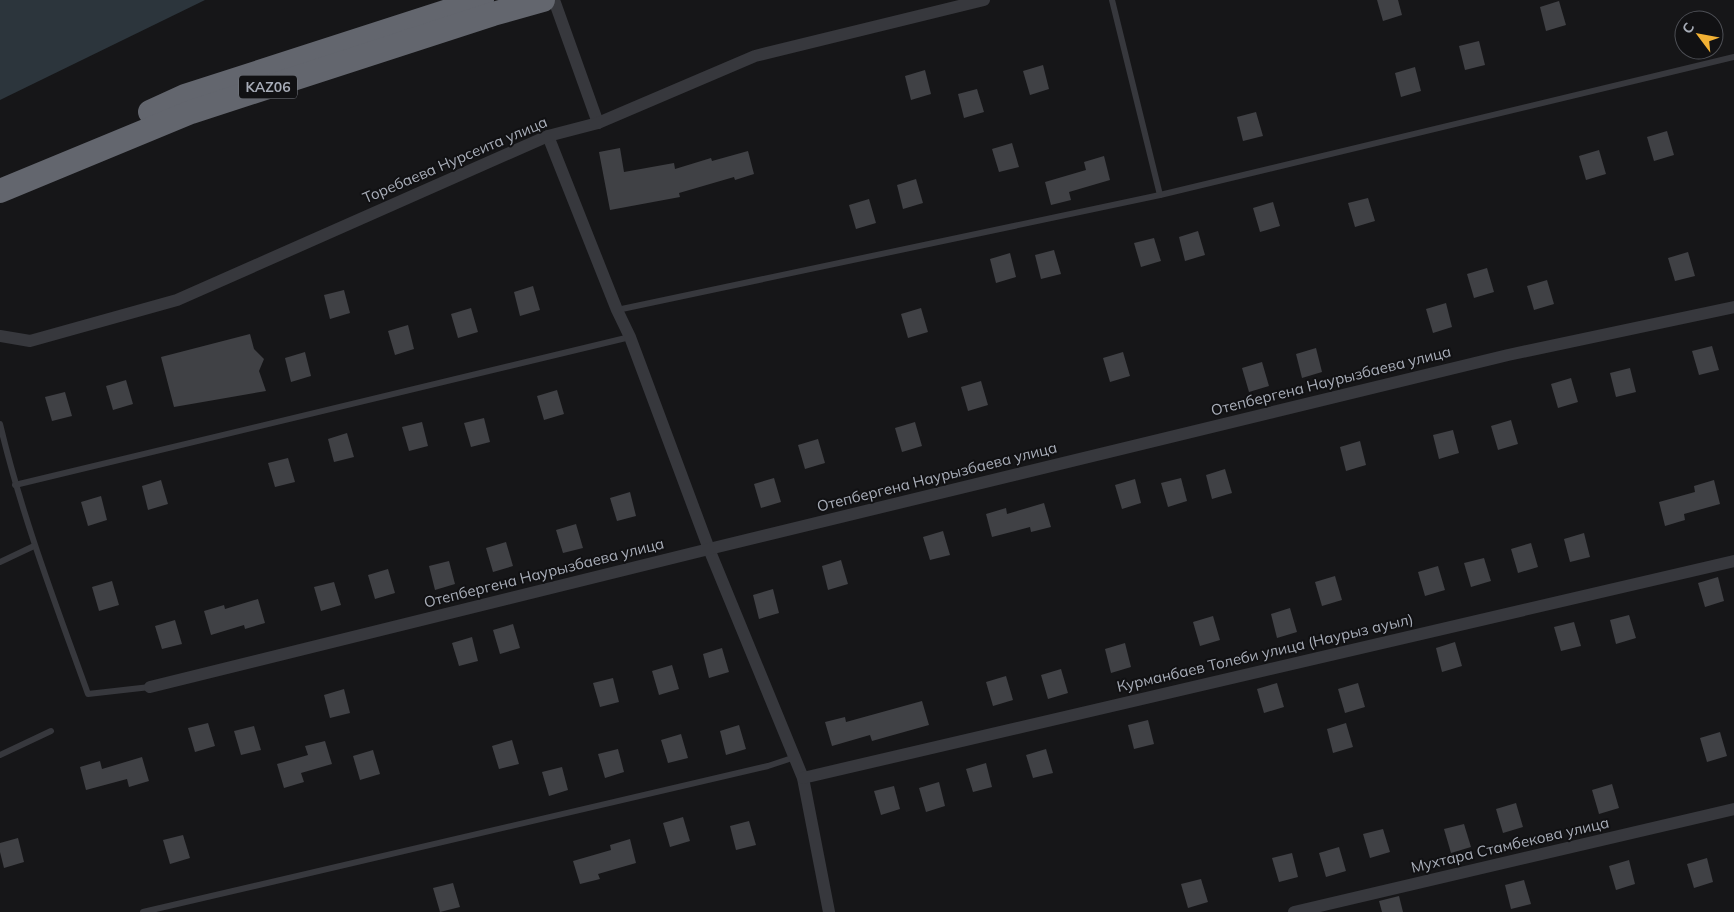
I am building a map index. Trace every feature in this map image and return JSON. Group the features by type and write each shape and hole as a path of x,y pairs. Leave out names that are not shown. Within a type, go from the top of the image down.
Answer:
{"highway":[{"name":"KАZ06","path":"0,179 185,96 482,0"},
{"name":"KАZ06","path":"0,191 191,112 493,14 543,0"}],"street":[{"path":"554,0 598,123"},
{"name":"Торебаева Нурсеита улица","path":"0,336 30,341 177,300 548,136 598,123 755,56 984,0"},
{"path":"548,136 617,310 630,337 709,549 803,778 829,912"},
{"name":"Отепбергена Наурызбаева улица","path":"150,687 1508,355 1734,307"},
{"name":"Курманбаев Толеби улица (Наурыз ауыл)","path":"803,778 1734,561"},
{"name":"Мухтара Стамбекова улица","path":"1294,912 1734,809"}],"lane":[{"path":"1112,0 1160,195"},
{"path":"617,310 1160,195 1734,58"},
{"path":"15,486 630,337"},
{"path":"0,424 15,486 34,546 88,694 150,687"},
{"path":"0,562 34,546"},
{"path":"0,755 51,732"},
{"path":"143,912 768,766 795,757"}],"shaded area":[{"path":"0,0 205,0 0,100"}],"building":[{"path":"1377,0 1398,0 1402,15 1383,21"},
{"path":"1559,1 1566,25 1546,31 1540,7"},
{"path":"1479,41 1485,65 1465,70 1459,46"},
{"path":"1043,65 1049,89 1030,95 1023,71"},
{"path":"1415,67 1421,91 1401,97 1395,73"},
{"path":"925,70 931,94 911,100 905,76"},
{"path":"977,89 984,112 964,118 958,94"},
{"path":"1256,112 1263,136 1243,141 1237,117"},
{"path":"1667,131 1674,155 1654,161 1647,137"},
{"path":"1012,143 1019,167 999,172 992,149"},
{"path":"620,148 624,172 674,163 675,169 711,158 712,161 748,151 754,174 735,180 734,177 679,193 680,197 610,210 599,152"},
{"path":"1599,150 1606,174 1586,180 1579,156"},
{"path":"1104,156 1110,180 1069,192 1071,200 1051,205 1045,182 1086,170 1084,162"},
{"path":"916,179 923,203 903,209 897,185"},
{"path":"1368,198 1375,221 1355,227 1348,203"},
{"path":"869,199 876,223 856,229 849,205"},
{"path":"1273,202 1280,226 1260,232 1253,208"},
{"path":"1198,231 1205,255 1185,261 1179,237"},
{"path":"1154,238 1161,261 1141,267 1134,243"},
{"path":"1054,250 1061,274 1041,279 1035,255"},
{"path":"1688,252 1695,276 1675,281 1668,258"},
{"path":"1010,253 1016,277 996,283 990,259"},
{"path":"1487,268 1494,292 1474,298 1467,274"},
{"path":"1547,280 1554,304 1534,310 1527,286"},
{"path":"533,286 540,310 520,316 514,292"},
{"path":"344,290 350,313 330,319 324,295"},
{"path":"1446,303 1452,327 1433,333 1426,309"},
{"path":"471,308 478,332 458,338 451,314"},
{"path":"921,308 928,332 908,338 901,314"},
{"path":"408,325 414,349 395,355 388,331"},
{"path":"250,334 254,349 264,359 259,371 266,391 174,407 161,357"},
{"path":"1712,346 1719,370 1699,375 1692,351"},
{"path":"1316,348 1322,372 1302,378 1296,354"},
{"path":"305,352 311,376 291,382 285,358"},
{"path":"1123,352 1130,376 1110,382 1103,358"},
{"path":"1262,362 1269,386 1249,392 1242,368"},
{"path":"1630,368 1636,392 1616,397 1610,373"},
{"path":"1571,378 1578,402 1558,408 1551,384"},
{"path":"126,380 133,404 113,410 106,386"},
{"path":"981,381 988,405 968,411 961,387"},
{"path":"557,390 564,414 544,420 537,396"},
{"path":"65,392 72,416 52,421 45,397"},
{"path":"484,418 490,442 471,447 464,423"},
{"path":"1511,420 1518,444 1498,450 1491,426"},
{"path":"422,422 428,446 409,451 402,427"},
{"path":"915,422 922,446 902,452 895,428"},
{"path":"1453,430 1459,453 1439,459 1433,435"},
{"path":"347,433 354,457 334,462 328,439"},
{"path":"818,439 825,463 805,469 798,445"},
{"path":"1360,441 1366,465 1346,471 1340,447"},
{"path":"288,458 295,482 275,487 268,463"},
{"path":"1225,469 1232,493 1212,499 1206,475"},
{"path":"774,478 781,502 761,508 754,484"},
{"path":"1181,478 1187,501 1168,507 1161,483"},
{"path":"1135,479 1141,503 1122,509 1115,485"},
{"path":"161,480 168,504 148,510 142,486"},
{"path":"1714,480 1720,504 1684,514 1685,520 1665,526 1659,502 1695,492 1694,486"},
{"path":"630,492 636,516 617,521 610,498"},
{"path":"101,496 107,520 88,526 81,502"},
{"path":"1044,503 1051,527 1031,532 1030,527 992,537 986,514 1006,508 1007,514"},
{"path":"576,524 583,548 563,553 556,530"},
{"path":"943,531 950,555 930,560 923,537"},
{"path":"1584,533 1590,557 1570,562 1564,539"},
{"path":"506,542 513,566 493,572 486,548"},
{"path":"1531,543 1538,567 1518,573 1511,549"},
{"path":"1484,558 1491,581 1471,587 1464,563"},
{"path":"841,560 848,584 828,590 822,566"},
{"path":"449,561 455,584 435,590 429,566"},
{"path":"1438,566 1445,590 1425,596 1418,572"},
{"path":"388,569 395,593 375,599 368,575"},
{"path":"1335,576 1342,600 1322,606 1315,582"},
{"path":"1718,577 1724,601 1705,607 1698,583"},
{"path":"112,581 119,605 99,611 92,587"},
{"path":"334,582 341,605 321,611 314,587"},
{"path":"773,589 779,613 759,619 753,595"},
{"path":"258,599 265,623 245,629 244,625 211,635 204,611 224,605 225,609"},
{"path":"1290,608 1297,632 1277,638 1271,614"},
{"path":"1629,615 1636,638 1616,644 1610,620"},
{"path":"1213,616 1220,640 1200,646 1193,622"},
{"path":"175,620 182,644 162,649 155,626"},
{"path":"1574,622 1581,646 1561,651 1554,627"},
{"path":"513,624 520,648 500,654 493,630"},
{"path":"472,637 478,661 459,666 452,643"},
{"path":"1455,642 1462,666 1442,672 1436,648"},
{"path":"1125,643 1131,667 1111,673 1105,649"},
{"path":"722,648 729,672 709,678 703,654"},
{"path":"672,665 679,689 659,695 652,671"},
{"path":"1061,669 1068,693 1048,699 1041,675"},
{"path":"1006,676 1013,700 993,706 986,682"},
{"path":"613,678 619,702 600,707 593,683"},
{"path":"1277,683 1284,707 1264,713 1257,689"},
{"path":"1358,683 1365,707 1345,713 1338,689"},
{"path":"344,689 350,713 330,718 324,695"},
{"path":"922,701 929,725 872,741 870,735 832,746 825,722 845,717 846,722"},
{"path":"1148,720 1154,744 1134,749 1128,725"},
{"path":"208,723 215,746 195,752 188,728"},
{"path":"1346,723 1353,747 1333,753 1327,729"},
{"path":"739,725 746,749 726,755 720,731"},
{"path":"254,726 261,750 241,755 234,731"},
{"path":"1720,732 1727,756 1707,762 1700,738"},
{"path":"681,734 688,758 668,763 661,740"},
{"path":"512,740 519,764 499,769 492,746"},
{"path":"325,741 332,764 301,773 304,782 284,788 277,764 308,755 305,746"},
{"path":"618,749 624,772 605,778 598,754"},
{"path":"1046,749 1053,773 1033,778 1026,755"},
{"path":"373,750 380,774 360,780 353,756"},
{"path":"142,757 149,781 129,787 127,779 86,790 80,767 100,761 102,769"},
{"path":"986,763 992,787 973,792 966,769"},
{"path":"562,767 568,790 549,796 542,772"},
{"path":"939,782 945,806 926,812 919,788"},
{"path":"1612,784 1619,808 1599,814 1592,790"},
{"path":"894,786 900,809 881,815 874,791"},
{"path":"1516,803 1523,827 1503,833 1496,809"},
{"path":"683,817 690,841 670,847 663,823"},
{"path":"749,821 756,845 736,850 730,826"},
{"path":"1464,824 1471,847 1451,853 1444,829"},
{"path":"1383,829 1390,852 1370,858 1363,834"},
{"path":"183,835 190,858 170,864 163,840"},
{"path":"18,838 24,862 4,868 0,843"},
{"path":"630,839 636,863 598,874 600,879 580,884 573,861 611,850 610,845"},
{"path":"1339,847 1346,871 1326,877 1319,853"},
{"path":"1292,853 1298,877 1279,882 1272,858"},
{"path":"1707,858 1713,882 1694,888 1687,864"},
{"path":"1629,860 1635,884 1616,890 1609,866"},
{"path":"1201,879 1208,902 1188,908 1181,884"},
{"path":"1524,880 1531,904 1511,909 1505,885"},
{"path":"453,883 460,907 440,912 433,888"},
{"path":"1399,896 1403,912 1382,912 1379,901"}]}
